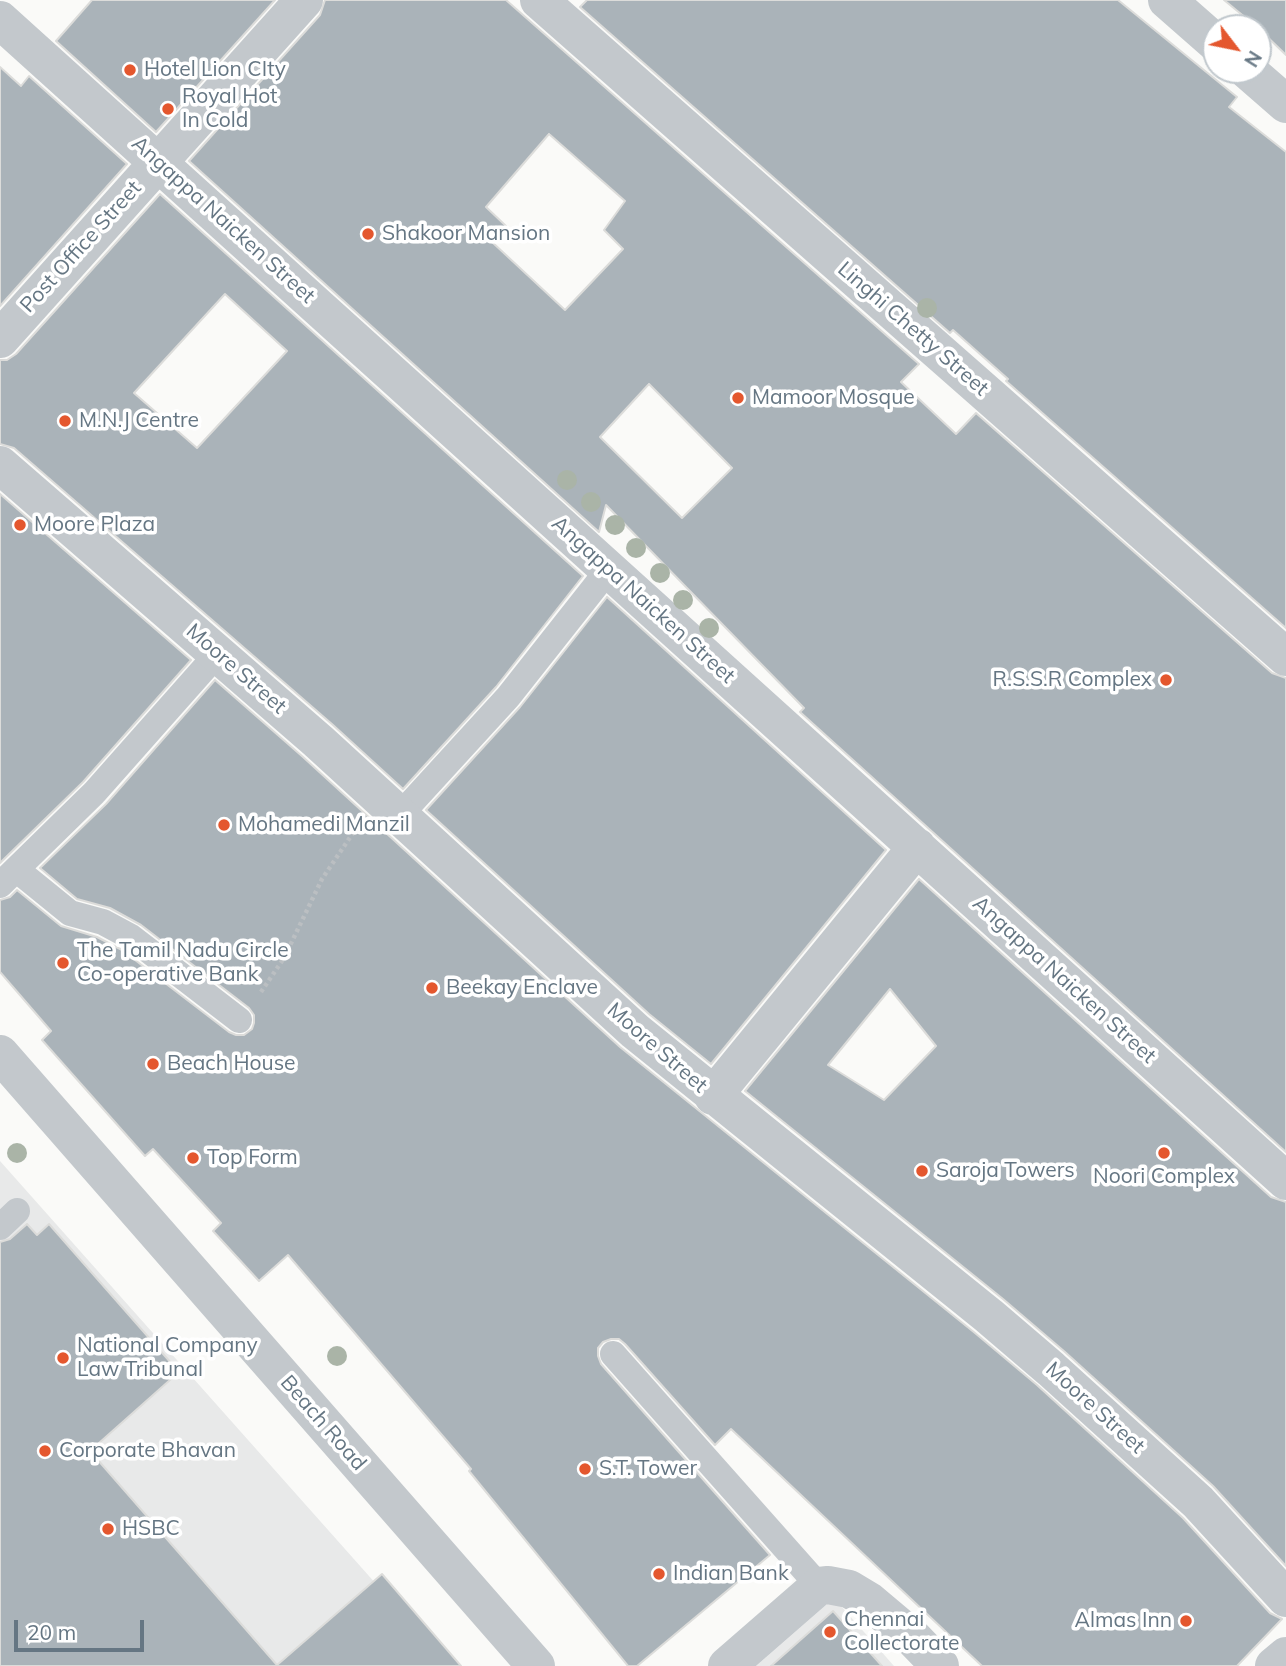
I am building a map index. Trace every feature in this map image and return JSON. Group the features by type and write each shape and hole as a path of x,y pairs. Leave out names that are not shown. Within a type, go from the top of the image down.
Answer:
{"street":[{"name":"Post Office Street","path":"0,339 304,0"},
{"name":"Linghi Chetty Street","path":"539,0 1286,657"},
{"path":"1167,0 1202,31"},
{"name":"Angappa Naicken Street","path":"0,20 1286,1181"},
{"path":"1263,84 1286,104"},
{"name":"Moore Street","path":"0,465 389,805 635,1031 1048,1366 1198,1502 1286,1598"},
{"path":"713,1096 917,847"},
{"name":"Beach Road","path":"0,1054 537,1666"},
{"path":"727,1666 819,1586 844,1587 869,1601 913,1638 940,1666"},
{"path":"1274,1666 1286,1656"}],"lane":[{"path":"389,805 508,697 609,569"},
{"path":"218,653 94,793 8,878 70,913 103,922 131,937 239,1020"},
{"path":"613,1353 819,1586"}],"path":[{"path":"239,1020 284,958 322,879 389,805"}],"shaded area":[{"path":"0,1161 449,1666 0,1666"},
{"name":"Chennai Collectorate","path":"834,1598 894,1666 756,1666"}],"building":[{"path":"92,0 275,0 156,132 56,41"},
{"path":"325,0 506,0 919,364 901,382 956,434 976,413 1272,673 1286,678 1286,1152 800,712 804,708 606,505 599,532 189,161 320,15","holes":["549,134 625,201 604,230 623,249 565,310 492,242 506,226 486,207","649,384 732,468 682,518 600,437"]},
{"path":"587,0 1118,0 1202,68 1202,84 1221,84 1237,97 1229,107 1286,152 1286,628 1006,381 1008,379 953,330 950,333 580,7"},
{"path":"1224,0 1286,0 1286,55 1272,42 1272,14 1241,14"},
{"path":"0,67 21,86 29,76 127,164 0,306"},
{"path":"160,194 583,576 496,687 403,789 14,448 0,444 0,360 7,360 16,354","holes":["225,294 287,351 197,448 134,393"]},
{"path":"0,494 191,660 83,782 0,863"},
{"path":"607,597 886,850 711,1064 649,1014 426,810 520,707"},
{"path":"215,680 620,1047 1037,1385 1183,1518 1270,1613 1282,1619 1237,1666 982,1666 731,1429 715,1445 625,1344 619,1339 611,1339 598,1348 601,1364 770,1555 637,1666 628,1666 469,1471 471,1469 288,1255 259,1281 213,1231 221,1223 153,1149 145,1156 42,1040 51,1031 0,972 0,900 10,897 17,890 61,926 97,937 122,950 229,1032 244,1035 252,1029 254,1015 249,1008 141,925 110,908 77,899 40,868 106,804"},
{"path":"919,879 1271,1197 1286,1202 1286,1566 1213,1486 1065,1352 745,1091","holes":["890,989 936,1046 884,1100 828,1065"]},
{"path":"27,1224 37,1235 49,1224 179,1372 90,1451 277,1665 382,1574 461,1666 0,1666 0,1242 10,1239"},
{"name":"Chennai Collectorate","path":"833,1611 882,1666 771,1666"}],"place":[{"name":"Hotel Lion CIty","path":"130,70"},
{"name":"Royal Hot In Cold","path":"168,109"},
{"name":"Shakoor Mansion","path":"368,234"},
{"name":"Mamoor Mosque","path":"738,398"},
{"name":"M.N.J Centre","path":"65,421"},
{"name":"Moore Plaza","path":"20,525"},
{"name":"R.S.S.R Complex","path":"1166,680"},
{"name":"Mohamedi Manzil","path":"224,825"},
{"name":"The Tamil Nadu Circle Co-operative Bank","path":"63,963"},
{"name":"Beekay Enclave","path":"432,988"},
{"name":"Beach House","path":"153,1064"},
{"name":"Noori Complex","path":"1164,1153"},
{"name":"Top Form","path":"193,1158"},
{"name":"Saroja Towers","path":"922,1171"},
{"name":"National Company Law Tribunal","path":"63,1358"},
{"name":"Corporate Bhavan","path":"45,1451"},
{"name":"S.T. Tower","path":"585,1469"},
{"name":"HSBC","path":"108,1529"},
{"name":"Indian Bank","path":"659,1574"},
{"name":"Almas Inn","path":"1186,1621"},
{"name":"Chennai Collectorate","path":"830,1632"}]}
